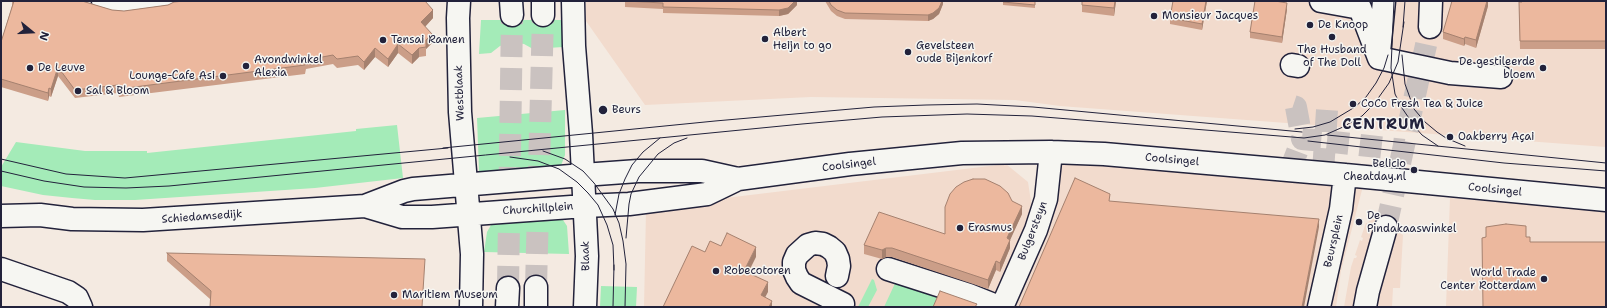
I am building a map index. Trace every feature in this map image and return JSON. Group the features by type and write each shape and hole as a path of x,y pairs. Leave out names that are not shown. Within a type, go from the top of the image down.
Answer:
{"street":[{"path":"103,1 122,7 166,1"},
{"name":"Westblaak","path":"459,1 460,112 466,184"},
{"path":"471,307 472,254 470,214 466,184 583,175 574,46 573,1"},
{"path":"1321,1 1360,8 1379,58"},
{"path":"1379,58 1384,1"},
{"path":"1430,27 1431,1"},
{"path":"1379,58 1450,73 1501,77"},
{"name":"Coolsingel","path":"583,175 638,171 702,171 738,178 850,164 962,153 1051,152 1112,155 1345,175 1606,200"},
{"name":"Bulgersteyn","path":"1002,307 1036,230 1046,199 1051,152"},
{"name":"Churchillplein","path":"470,214 585,206 583,175"},
{"name":"Beursplein","path":"1319,307 1342,209 1345,175"},
{"name":"Coolsingel","path":"585,206 628,204 708,194 738,178"},
{"name":"Schiedamsedijk","path":"1,216 40,215 72,219 143,220 365,206 408,190 466,184"},
{"name":"Schiedamsedijk","path":"1,201 40,215"},
{"name":"Schiedamsedijk","path":"365,206 402,217 432,217 470,214"},
{"name":"Blaak","path":"585,206 587,256 585,307"},
{"path":"1365,307 1368,291 1386,228"},
{"path":"837,276 839,266 835,252 822,244 815,243 808,245 797,255 794,262 794,270 801,283 843,304 841,307"},
{"path":"1,269 68,292 77,298 81,307"},
{"path":"888,269 969,295 999,307"}],"shaded area":[{"path":"586,1 1606,1 1606,147 1060,106 1015,100 811,97 645,105 586,21"},
{"path":"1053,157 1363,186 1341,271 1336,307 1004,307"},
{"path":"1006,164 1028,182 1033,215 991,307 644,307 646,211 709,200"},
{"path":"1450,198 1606,211 1606,307 1446,307"},
{"path":"1370,216 1403,235 1400,288 1393,288 1392,307 1344,307 1351,267 1354,258 1357,256 1355,255 1360,240 1362,241 1363,238 1361,237"}],"green space":[{"path":"481,20 563,20 563,47 533,49 524,44 512,42 500,46 491,53 479,54"},
{"path":"565,110 565,155 560,168 481,174 479,171 477,118"},
{"path":"397,125 403,178 315,188 135,200 95,200 43,195 1,186 1,167 16,142 85,151 147,151 147,153 356,131 356,129"},
{"path":"558,219 563,220 567,226 569,254 484,252 487,232 491,225"},
{"path":"898,277 943,290 936,307 884,307"},
{"path":"872,279 874,280 877,290 868,307 858,307"},
{"path":"601,286 637,287 636,307 600,307"}],"building":[{"path":"14,1 82,1 112,10 124,11 168,5 174,2 184,1 425,1 433,10 421,22 432,34 426,40 426,47 419,48 412,55 398,44 388,59 375,48 364,62 358,56 337,59 333,55 306,60 305,65 119,89 118,85 75,90 58,67 51,89 49,88 48,93 1,79 1,42"},
{"path":"625,1 795,1 788,8 779,10 663,7 663,3"},
{"path":"829,1 942,1 939,8 928,15 845,13 837,10"},
{"path":"1035,1 1035,5 1003,2"},
{"path":"1082,1 1115,1 1114,8 1082,5"},
{"path":"1173,1 1206,1 1202,24 1170,18"},
{"path":"1255,1 1275,1 1287,3 1282,37 1250,32"},
{"path":"1452,1 1487,1 1476,40 1465,37 1464,39 1443,32"},
{"path":"1606,1 1606,41 1520,41 1519,2"},
{"path":"1075,178 1110,194 1109,201 1319,219 1302,307 1019,307"},
{"path":"973,179 985,179 1000,186 1008,193 1012,201 1022,206 1007,238 1010,240 1000,263 996,261 988,280 892,248 882,250 864,245 879,212 945,234 945,207 950,194 956,187"},
{"name":"World Trade Center Rotterdam","path":"1506,224 1526,226 1526,237 1530,237 1530,242 1606,242 1606,307 1483,307 1482,238 1486,237 1486,227"},
{"name":"Robecotoren","path":"727,233 756,247 744,271 768,282 761,295 772,301 769,307 663,307 692,246 705,252 710,241 721,246"},
{"path":"167,253 425,259 422,307 210,307 211,291"},
{"path":"940,291 977,304 975,307 933,307"}],"tunnel":[{"path":"508,288 512,15"},
{"path":"536,287 543,15"},
{"path":"1386,227 1430,27"},
{"path":"1293,106 1296,107 1302,139 1325,141 1323,172"},
{"path":"1327,110 1325,141 1404,150"},
{"path":"1288,170 1290,170 1302,139"}],"tram line":[{"path":"1394,1 1391,68 1395,94 1402,108 1415,127 1422,135 1438,146"},
{"path":"1403,27 1405,1"},
{"path":"1,171 44,181 84,187 126,188 169,186 802,124 882,117 967,114 1032,116 1304,138 1325,135 1343,127 1362,116 1374,104 1389,83 1398,62 1404,22"},
{"path":"1295,129 1313,127 1330,122 1355,107 1366,97 1376,83 1384,68 1388,55"},
{"path":"1402,55 1405,84 1414,109 1425,122 1437,132 1446,138 1465,146"},
{"path":"443,148 874,107 977,104 1033,107 1302,132"},
{"path":"1327,135 1606,163"},
{"path":"615,215 619,194 632,165 643,152 660,138"},
{"path":"626,238 631,194 639,177 658,154 674,143 687,138"},
{"path":"1308,141 1504,163 1606,171"},
{"path":"1,159 66,174 125,178 448,148"},
{"path":"543,151 565,159 583,171 613,209 619,223 626,264 625,307"},
{"path":"510,157 538,161 559,169 577,182 588,193 598,205 607,225 613,245 614,270"},
{"path":"613,307 614,265"}],"place":[{"name":"Monsieur Jacques","path":"1154,16"},
{"name":"De Knoop","path":"1310,25"},
{"name":"The Husband of The Doll","path":"1332,37"},
{"name":"Albert Heijn to go","path":"765,39"},
{"name":"Tensai Ramen","path":"383,40"},
{"name":"Gevelsteen oude Bijenkorf","path":"908,52"},
{"name":"Avondwinkel Alexia","path":"246,66"},
{"name":"De Leuve","path":"30,68"},
{"name":"De gestileerde bloem","path":"1543,68"},
{"name":"Lounge-Cafe Asi","path":"223,76"},
{"name":"Sal & Bloom","path":"78,91"},
{"name":"CoCo Fresh Tea & Juice","path":"1353,104"},
{"name":"Beurs","path":"603,110"},
{"name":"Oakberry Açai","path":"1450,137"},
{"name":"Belicio Cheatday.nl","path":"1414,170"},
{"name":"De Pindakaaswinkel","path":"1359,222"},
{"name":"Erasmus","path":"960,228"},
{"name":"Robecotoren","path":"716,271"},
{"name":"World Trade Center Rotterdam","path":"1544,279"},
{"name":"Maritiem Museum","path":"394,295"}],"district":[{"name":"CENTRUM","path":"1384,125"}]}
